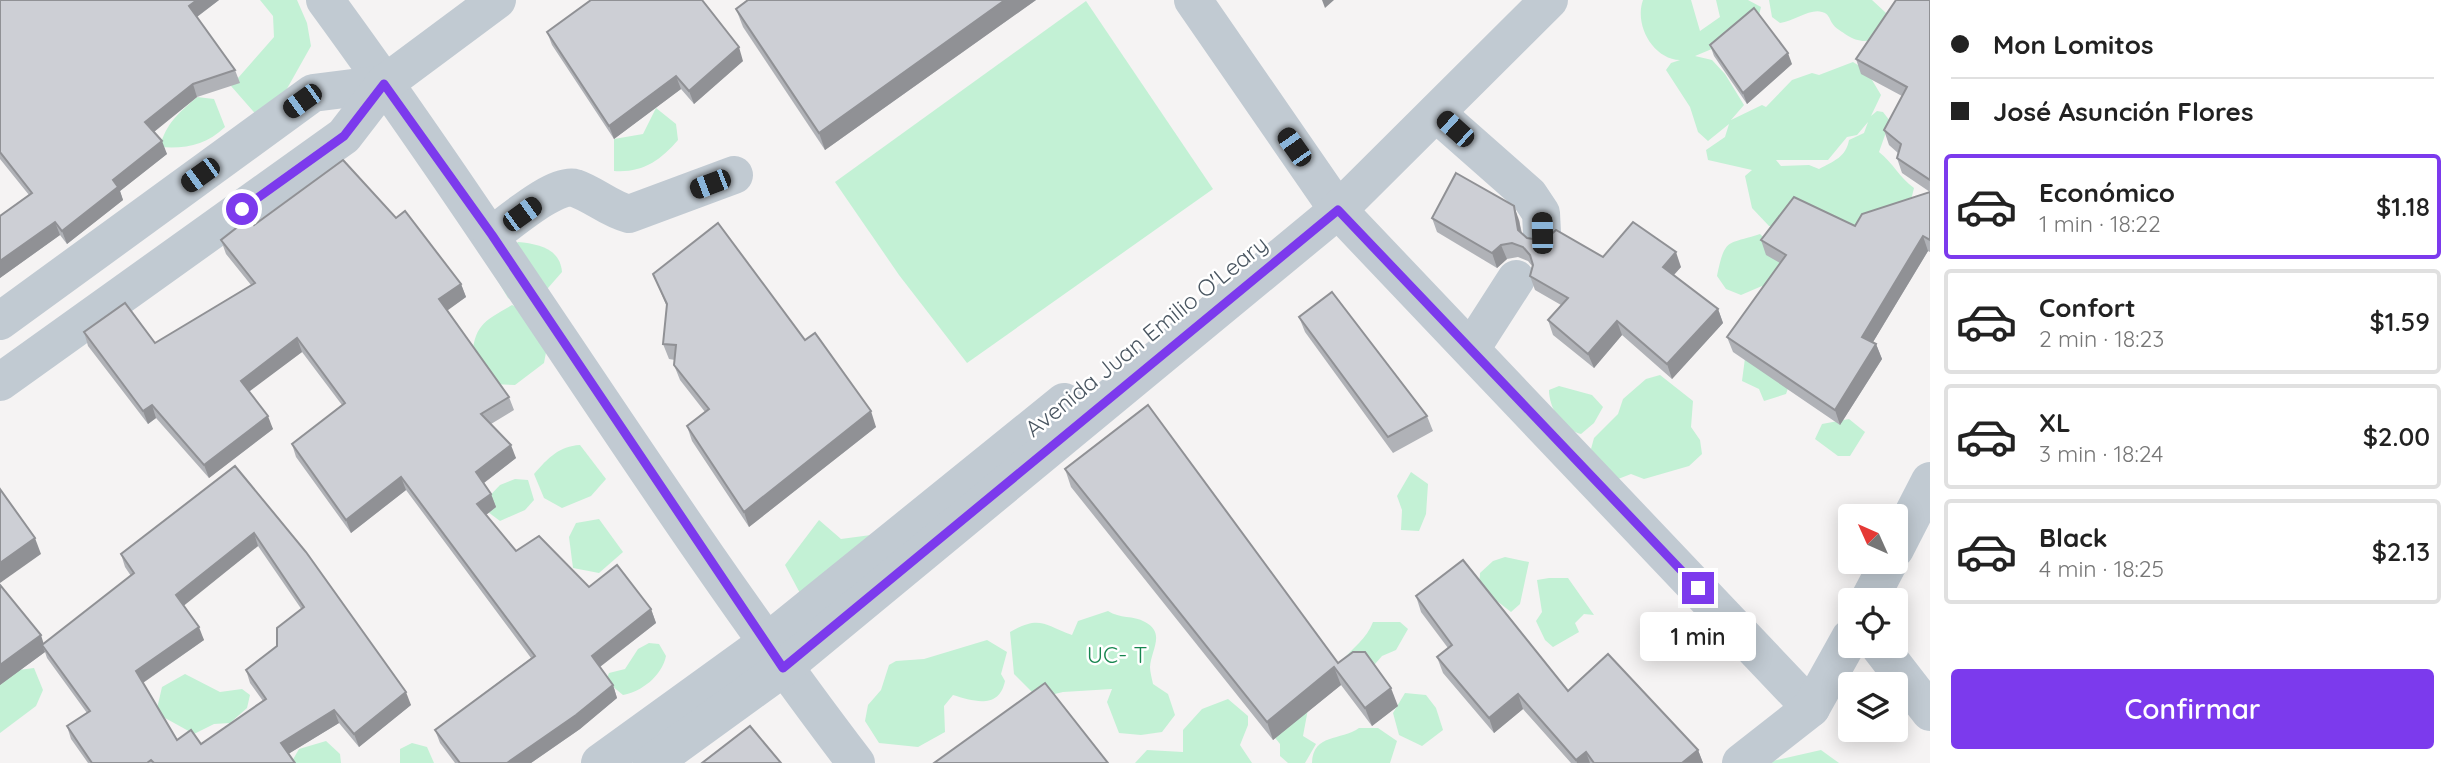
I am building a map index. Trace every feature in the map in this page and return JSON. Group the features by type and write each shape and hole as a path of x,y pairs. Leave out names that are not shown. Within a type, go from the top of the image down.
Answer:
{"street":[{"path":"325,0 492,235 775,655 856,763"},
{"path":"0,382 344,136 384,84 498,0"},
{"path":"1192,0 1338,210 1811,708"},
{"name":"Avenida Juan Emilio O'Leary","path":"652,763 775,655 1338,210 1549,0"},
{"path":"0,321 313,93 384,84"},
{"path":"1436,113 1529,195 1541,213 1542,233"},
{"path":"492,235 557,189 571,187 617,211 629,214 734,174"},
{"path":"1471,349 1516,279"},
{"path":"1908,524 1930,481"},
{"name":"Avenida Juan Emilio O'Leary","path":"600,763 775,655"},
{"path":"1741,763 1811,708 1839,658"},
{"path":"1888,658 1930,712"}],"green space":[{"path":"260,0 297,0 307,23 311,46 266,126 231,86 274,37 273,16"},
{"path":"1643,0 1691,0 1700,31 1720,17 1716,0 1748,0 1761,7 1758,19 1719,46 1695,56 1712,60 1725,74 1744,105 1731,120 1762,105 1766,107 1792,80 1812,73 1819,75 1853,62 1866,70 1881,95 1871,116 1877,111 1883,112 1890,121 1879,152 1914,188 1909,208 1845,232 1769,226 1752,208 1745,176 1752,170 1708,160 1706,150 1725,137 1729,124 1708,141 1698,132 1690,107 1666,70 1671,63 1680,60 1662,54 1654,47 1644,30 1641,10","holes":["1868,122 1864,133 1849,140 1842,155 1819,169 1809,165 1781,166 1776,160 1828,160 1847,137 1857,135"]},
{"path":"1769,0 1872,0 1899,25 1873,40 1860,41 1838,29 1827,15 1818,11 1780,23 1772,17"},
{"path":"1086,1 1213,189 967,363 899,275 835,182"},
{"path":"197,97 214,99 225,127 203,142 160,147 170,125"},
{"path":"656,108 676,124 678,140 664,154 642,168 614,171 614,139 643,134"},
{"path":"1760,234 1787,260 1762,290 1762,286 1741,295 1726,289 1717,276 1725,248 1734,242"},
{"path":"518,242 540,246 552,252 557,257 562,272 548,288 517,304 508,298 495,276 498,259"},
{"path":"512,305 531,314 548,342 544,363 515,385 490,384 472,359 475,338 482,325"},
{"path":"1745,358 1793,374 1786,394 1764,401 1759,389 1742,381"},
{"path":"1660,375 1693,401 1691,427 1700,440 1702,454 1689,466 1644,479 1631,474 1613,481 1591,449 1594,438 1618,414 1623,399 1646,379"},
{"path":"1559,386 1592,395 1603,407 1594,423 1581,434 1568,428 1554,411 1549,390"},
{"path":"1849,419 1865,432 1850,456 1838,456 1815,439 1822,424"},
{"path":"580,445 606,479 591,496 562,508 544,498 534,474 554,454"},
{"path":"1411,472 1428,484 1426,514 1419,531 1401,530 1402,510 1397,496"},
{"path":"515,479 528,480 534,500 525,510 500,521 480,506 500,485"},
{"path":"599,519 623,552 599,573 573,568 569,537 576,523"},
{"path":"819,520 841,539 871,535 809,610 785,565"},
{"path":"1505,557 1529,562 1520,604 1511,612 1479,587 1480,573 1493,561"},
{"path":"1568,578 1594,615 1584,614 1575,623 1579,632 1553,647 1545,640 1536,621 1542,612 1537,580"},
{"name":"UC- T","path":"1108,611 1140,620 1155,631 1156,642 1150,667 1153,684 1168,694 1175,715 1162,732 1141,735 1119,733 1107,702 1112,689 1063,692 1038,698 1014,674 1010,632 1028,624 1042,623 1072,635 1078,621"},
{"path":"1373,622 1400,622 1408,629 1396,650 1382,656 1368,672 1342,661 1363,639"},
{"path":"987,640 1007,652 1001,674 1005,681 997,696 991,700 977,701 953,695 944,706 945,732 918,747 879,743 865,721 868,705 881,690 889,665 896,661 924,659"},
{"path":"649,643 659,644 666,656 664,663 650,682 623,695 606,681 609,673 625,669 638,649"},
{"path":"34,668 43,690 36,706 0,733 0,678 11,671"},
{"path":"185,674 220,692 242,689 250,695 247,708 230,723 214,724 194,734 156,713 162,687"},
{"path":"1405,693 1426,695 1436,708 1443,730 1422,746 1399,735 1393,713"},
{"path":"1228,699 1248,716 1248,725 1240,745 1252,763 1135,763 1147,750 1183,752 1183,730 1202,709"},
{"path":"1308,709 1303,736 1316,744 1305,763 1288,763 1280,756 1280,744 1268,729"},
{"path":"1359,728 1378,728 1397,741 1390,763 1312,763 1317,747 1323,742"},
{"path":"326,741 340,754 341,763 291,763 299,749"},
{"path":"412,743 427,747 434,763 400,763 400,749"},
{"path":"1821,750 1839,763 1764,763"}],"building":[{"path":"0,0 197,0 189,6 235,70 193,84 145,122 162,141 113,180 118,187 62,231 55,222 0,261 0,216 32,193 0,152"},
{"path":"591,0 702,0 739,47 689,91 676,76 609,126 547,32"},
{"path":"748,0 1005,0 819,133 736,9"},
{"path":"1896,0 1930,0 1930,180 1897,158 1901,144 1884,130 1907,87 1856,59"},
{"path":"1754,8 1788,53 1743,93 1710,45"},
{"path":"343,160 396,218 405,211 461,284 439,299 509,397 481,414 511,445 476,472 491,494 477,504 516,551 539,536 589,587 617,565 651,609 592,656 613,685 576,715 507,763 460,763 435,730 535,656 401,477 346,520 292,444 345,403 297,338 241,381 268,416 204,465 152,405 143,411 84,332 125,303 155,343 255,283 221,240 249,218 254,225"},
{"path":"1456,173 1514,206 1518,230 1527,238 1539,240 1556,230 1603,257 1633,222 1676,252 1663,267 1718,309 1667,364 1617,321 1588,354 1548,320 1568,298 1530,276 1533,265 1530,255 1523,247 1512,243 1501,245 1492,253 1432,218"},
{"path":"1930,192 1930,240 1923,236 1862,337 1876,344 1835,410 1727,337 1786,255 1761,240 1794,197 1855,226 1862,214"},
{"path":"718,223 805,340 815,333 871,411 744,512 687,426 709,409 674,365 676,345 663,344 667,304 653,274"},
{"path":"1332,292 1427,416 1388,437 1299,317"},
{"name":"UC- T","path":"1148,405 1338,663 1353,652 1365,652 1391,688 1365,708 1334,667 1267,722 1065,469"},
{"path":"235,466 306,552 406,692 354,734 334,710 281,743 295,763 154,763 151,760 147,763 92,763 67,726 90,711 42,645 134,573 121,554","holes":["254,533 304,607 277,628 277,646 246,670 266,699 201,744 191,730 177,740 136,671 199,627 176,595"]},
{"path":"0,489 35,538 0,563"},
{"path":"1463,560 1568,691 1608,654 1698,750 1682,763 1594,763 1586,752 1576,760 1518,694 1489,718 1437,657 1452,645 1416,596"},
{"path":"0,585 41,635 0,665"},
{"name":"UC- T","path":"1045,683 1108,763 934,763"},
{"path":"750,726 781,763 702,763"}],"route":[{"path":"242,209 344,136 384,84 492,235 783,668 1338,210 1698,588"}]}
